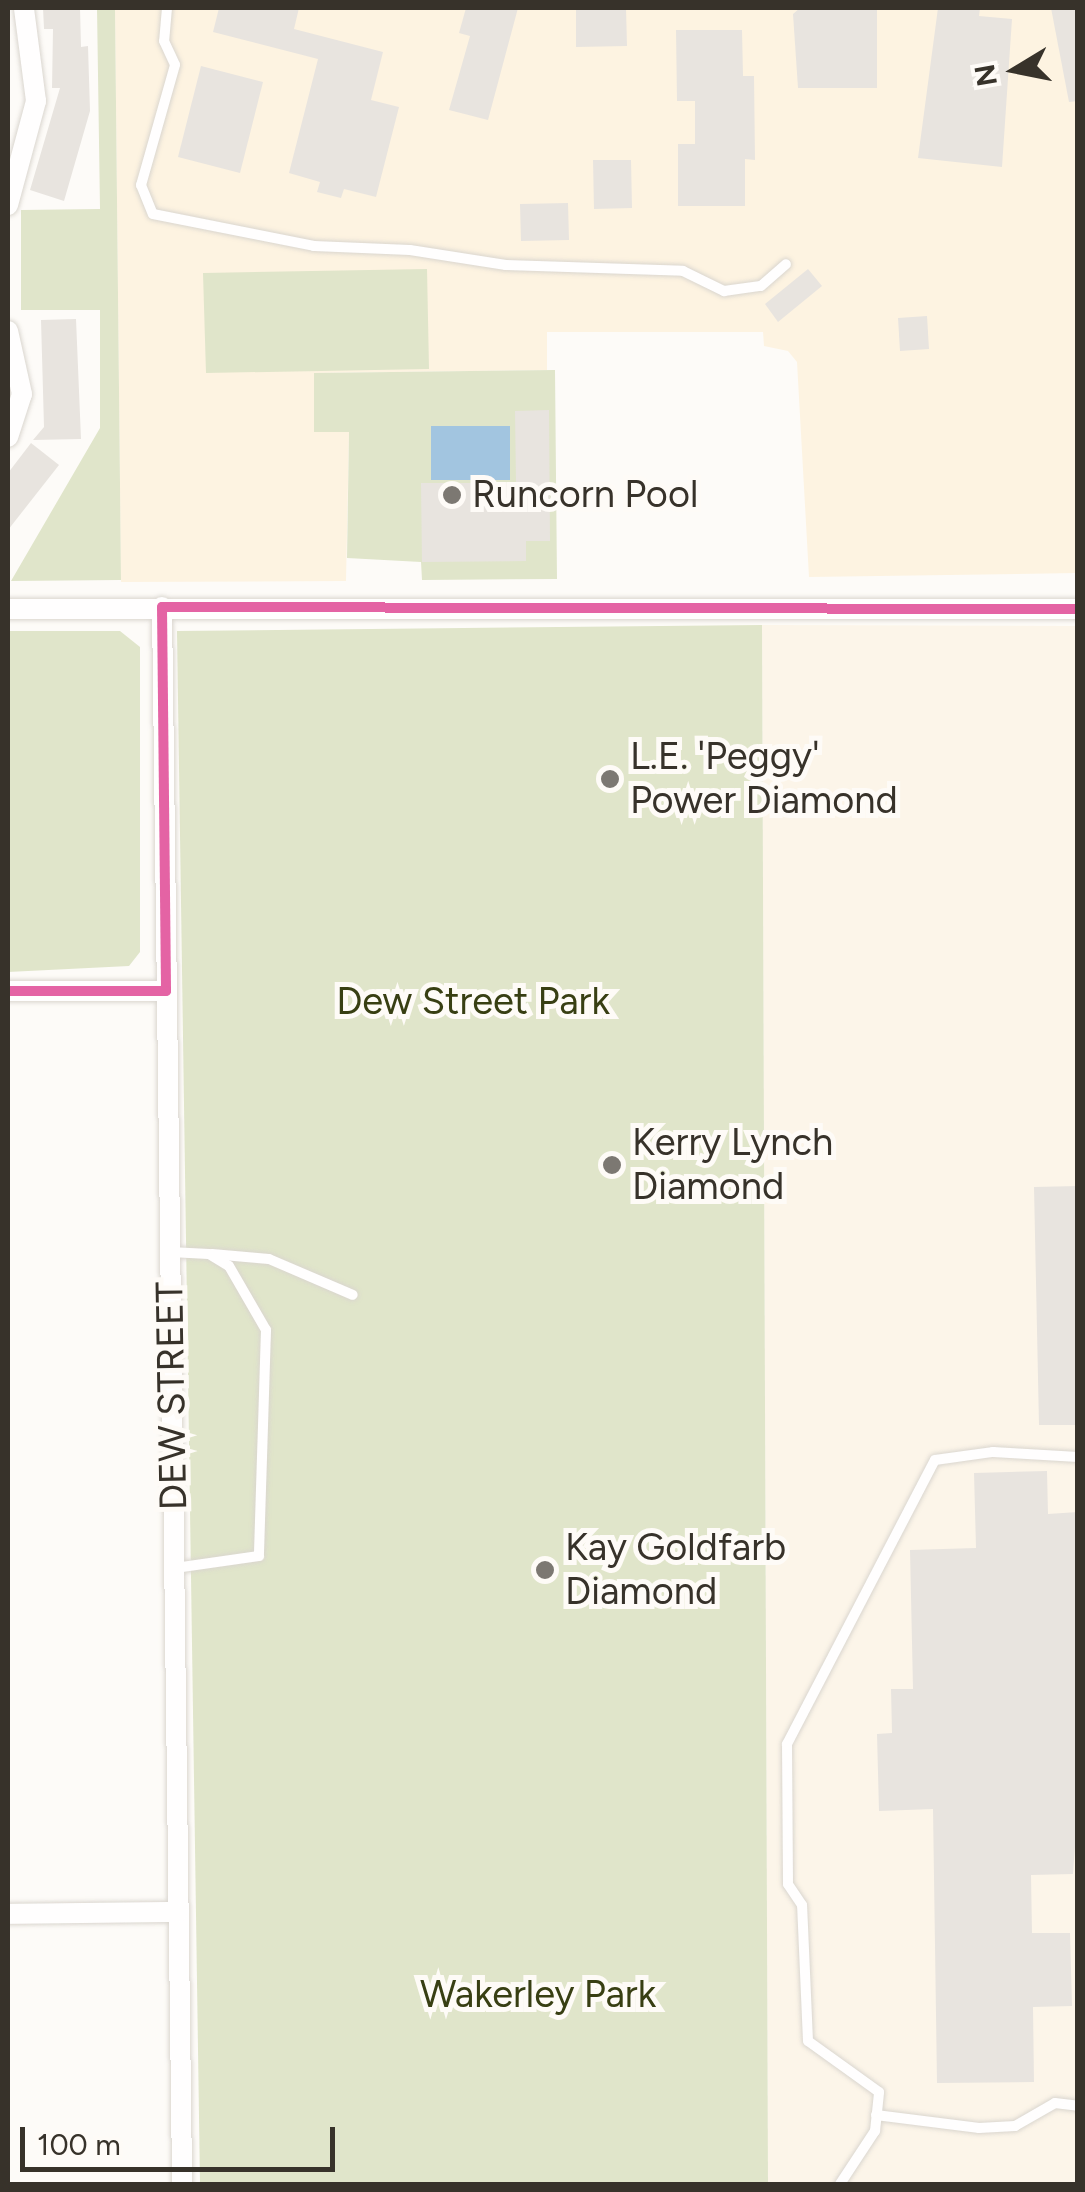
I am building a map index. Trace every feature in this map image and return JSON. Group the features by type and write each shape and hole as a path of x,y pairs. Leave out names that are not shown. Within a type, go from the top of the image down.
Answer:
{"street":[{"path":"8,205 36,101 24,8"},
{"path":"8,331 22,394 8,437"},
{"name":"DEW STREET","path":"162,607 182,2184"},
{"path":"8,609 1078,609"},
{"path":"8,991 166,990"},
{"path":"8,1914 178,1912"}],"lane":[{"path":"167,8 164,41 174,65 141,185 152,214 314,246 410,250 506,265 683,271 724,291 761,286 786,264"},
{"path":"170,1252 268,1259 353,1296"},
{"path":"174,1568 259,1556 266,1330 247,1287 208,1254"},
{"path":"840,2184 875,2132 879,2092 808,2041 802,1906 788,1884 787,1744 935,1460 993,1452 1078,1457"},
{"path":"876,2115 979,2128 1015,2126 1055,2103 1078,2106"}],"shaded area":[{"path":"115,8 1077,8 1077,573 809,577 797,362 788,351 764,346 763,332 547,332 547,370 314,373 349,432 346,581 121,582"},
{"path":"762,625 1077,626 1077,2184 768,2184"}],"green space":[{"path":"97,8 115,8 121,580 11,581 100,428 100,310 21,310 21,210 100,209"},
{"path":"427,269 429,369 206,373 203,273"},
{"name":"Runcorn Pool","path":"555,370 557,579 422,580 421,562 347,558 349,432 314,432 314,373"},
{"name":"Dew Street Park","path":"762,625 768,2184 200,2184 177,631"},
{"path":"8,631 120,631 140,647 140,952 129,966 8,972"}],"water":[{"path":"431,426 510,426 510,480 431,480"}],"building":[{"path":"43,8 80,8 81,47 88,46 90,111 64,201 30,190 60,88 52,88 53,29 44,29"},
{"path":"219,8 299,8 294,29 383,52 371,100 399,107 376,197 344,189 341,198 317,192 320,182 289,173 318,59 213,32"},
{"path":"466,8 518,8 488,120 449,110 470,36 459,33"},
{"path":"576,8 626,8 627,46 576,47"},
{"path":"800,8 877,8 877,88 798,88 793,14"},
{"path":"938,8 980,8 979,16 1012,19 1002,167 918,158"},
{"path":"1051,8 1078,8 1078,101 1069,102"},
{"path":"676,30 742,30 743,76 754,76 755,160 745,159 745,206 678,206 678,144 695,144 695,101 677,101"},
{"path":"201,66 263,82 240,173 178,157"},
{"path":"593,160 631,160 632,208 594,209"},
{"path":"568,203 569,240 521,241 520,204"},
{"path":"808,269 822,286 778,322 765,304"},
{"path":"927,316 929,349 900,351 898,318"},
{"path":"76,319 81,439 33,440 44,427 41,320"},
{"path":"549,410 550,541 526,541 526,561 422,562 421,483 516,483 515,411"},
{"path":"31,443 59,465 8,530 8,473"},
{"path":"1078,1186 1078,1425 1039,1425 1034,1187"},
{"path":"1047,1471 1048,1514 1078,1512 1078,1807 1073,1874 1031,1875 1032,1933 1070,1933 1072,2006 1033,2007 1034,2082 937,2083 933,1809 879,1811 877,1734 892,1733 891,1689 913,1689 910,1550 976,1548 974,1473"}],"transit line":[{"path":"162,607 1078,609"},
{"path":"162,607 166,991"},
{"path":"8,991 166,991"}],"place":[{"name":"Runcorn Pool","path":"452,495"},
{"name":"L.E. 'Peggy' Power Diamond","path":"610,779"},
{"name":"Kerry Lynch Diamond","path":"612,1165"},
{"name":"Kay Goldfarb Diamond","path":"545,1570"}],"park label":[{"name":"Wakerley Park","path":"538,1995"}]}
